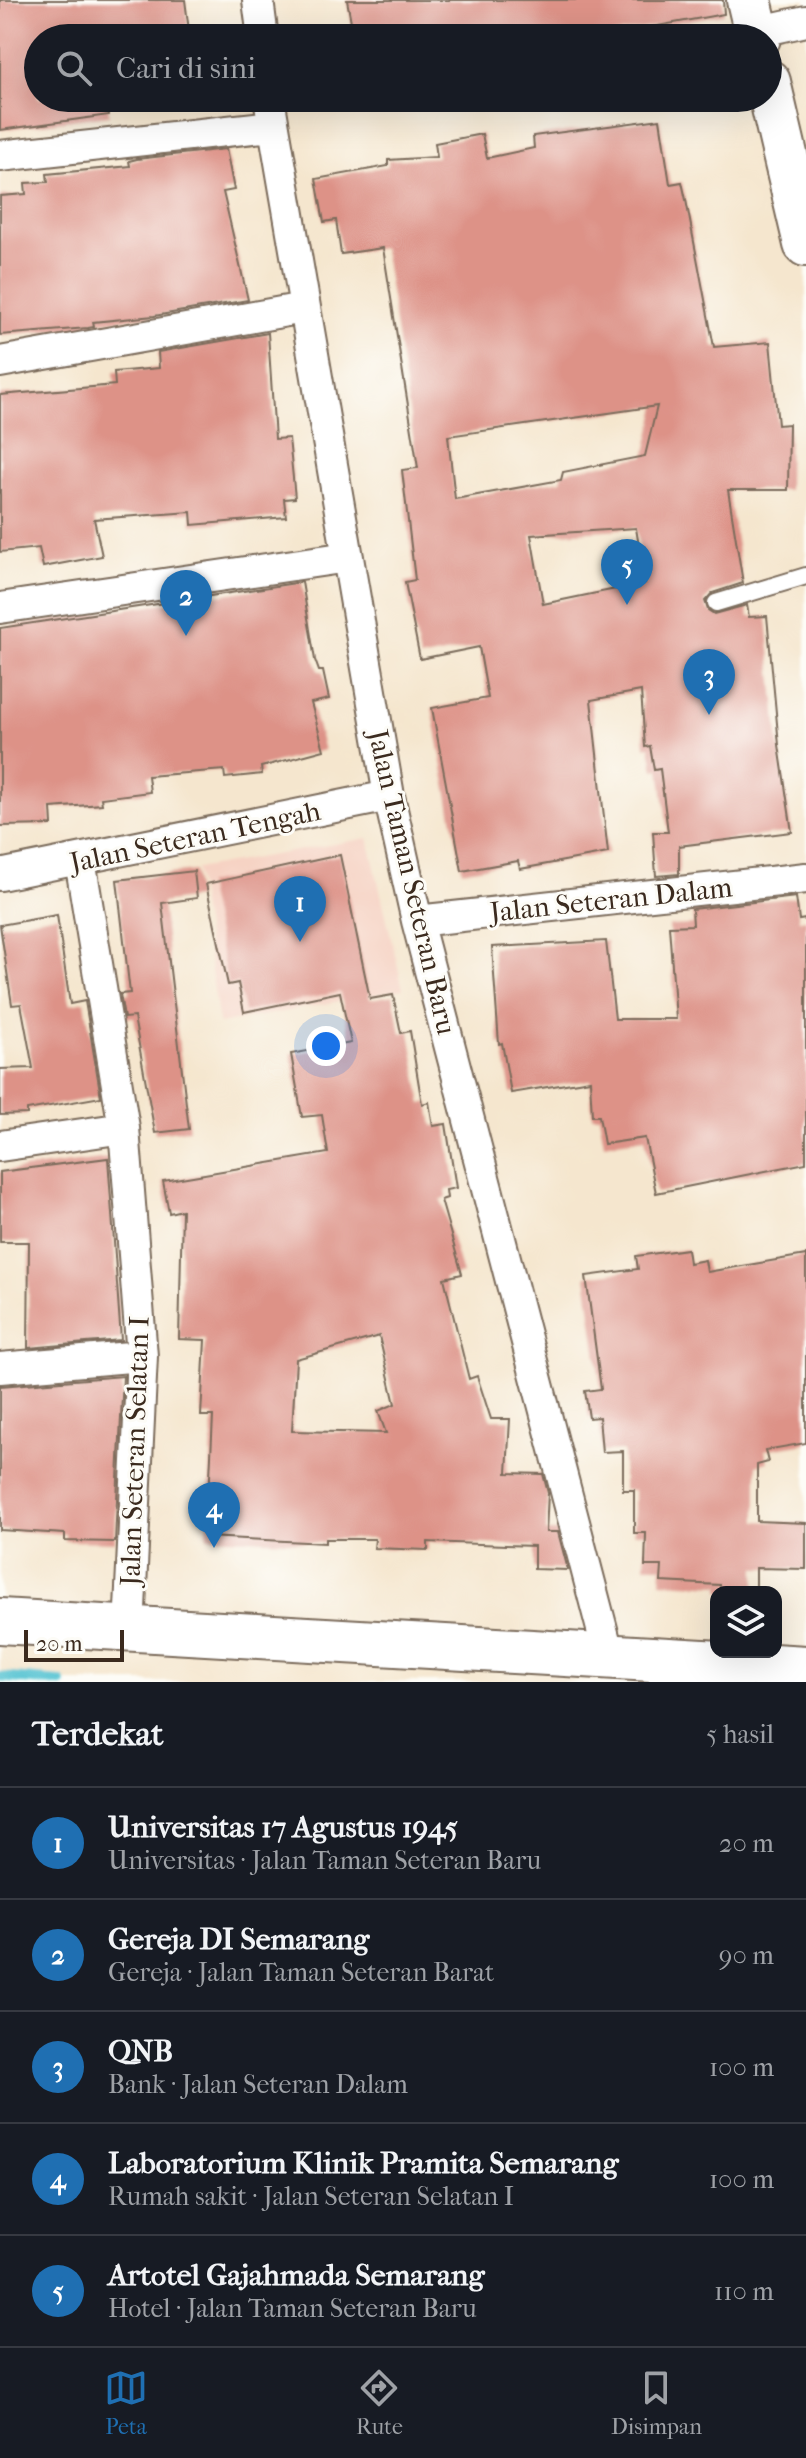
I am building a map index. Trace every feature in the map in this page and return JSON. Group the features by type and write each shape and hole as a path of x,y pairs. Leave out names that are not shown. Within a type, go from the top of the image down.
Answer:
{"main road":[{"path":"775,112 806,244"},
{"path":"0,1621 806,1668"}],"street":[{"path":"258,0 261,24"},
{"path":"754,23 806,21"},
{"path":"0,156 270,112"},
{"name":"Jalan Taman Seteran Baru","path":"270,112 389,796 417,921 609,1656"},
{"path":"0,362 304,308"},
{"path":"0,608 348,557"},
{"name":"Jalan Seteran Tengah","path":"0,875 389,796"},
{"name":"Jalan Seteran Selatan I","path":"80,860 124,1128 142,1356 129,1630"},
{"name":"Jalan Seteran Dalam","path":"417,921 806,878"},
{"path":"0,1146 124,1128"},
{"path":"0,1368 142,1356"}],"lane":[{"path":"716,603 806,576"}],"shaded area":[{"path":"368,838 403,989 219,1024 196,869"}],"building":[{"path":"0,0 185,0 188,24 24,24 24,112 109,112 109,115 0,130"},
{"path":"347,0 723,0 724,14 669,24 351,24"},
{"path":"660,119 670,184 682,182 714,347 770,342 778,425 789,424 788,490 728,490 743,583 712,593 705,601 708,610 714,614 747,605 749,617 767,616 779,745 792,832 679,846 679,874 656,876 653,832 668,832 660,769 654,770 650,746 645,747 641,691 591,700 608,853 520,869 518,861 462,871 432,708 488,698 479,647 420,659 405,582 415,580 402,470 418,468 383,248 341,254 336,220 324,222 316,179 388,166 388,160 437,157 435,143 482,134 487,158 534,148 533,136","holes":["657,406 645,456 563,472 561,480 455,499 448,436","636,528 645,583 543,604 531,535"]},
{"path":"226,149 234,190 223,192 248,300 154,316 93,322 94,327 88,328 0,335 0,196 26,194 25,183 48,182 47,174 130,166 129,161 137,159"},
{"path":"268,333 275,439 289,438 295,498 284,499 286,517 192,525 191,512 94,519 102,556 43,567 39,548 0,552 0,395 115,385 114,372 159,368 158,352"},
{"path":"302,582 315,660 319,671 323,671 329,699 311,703 324,750 261,767 262,774 225,778 224,770 148,776 150,792 101,798 102,804 51,808 52,825 0,826 0,628"},
{"path":"340,855 370,999 393,995 401,1033 410,1031 422,1104 429,1102 433,1126 446,1124 456,1188 446,1190 447,1198 441,1200 462,1274 444,1278 469,1379 477,1376 491,1419 510,1419 507,1473 543,1474 548,1493 546,1532 558,1532 568,1570 534,1569 534,1546 428,1542 428,1550 374,1548 375,1539 325,1539 325,1543 207,1537 213,1416 201,1416 205,1340 179,1339 182,1210 169,1213 163,1181 328,1153 322,1115 302,1117 291,1054 351,1043 340,992 244,1012 238,983 228,985 206,884","holes":["379,1336 395,1404 378,1411 386,1433 292,1431 296,1359"]},
{"path":"194,871 197,898 162,903 189,1129 155,1133 134,1017 124,1018 120,994 130,993 117,880"},
{"path":"796,897 799,920 806,919 806,1163 656,1193 645,1138 604,1144 599,1116 592,1116 590,1080 511,1093 502,1043 499,1044 492,947 606,941 615,1019 676,1019 669,926 693,925 692,909"},
{"path":"57,915 70,1004 85,1001 101,1097 27,1110 27,1114 0,1115 0,1069 33,1068 21,1004 12,1005 0,925"},
{"path":"108,1158 121,1340 28,1348 29,1242 0,1242 0,1172"},
{"path":"687,1249 689,1263 705,1260 707,1272 806,1255 806,1443 765,1450 768,1462 757,1465 757,1521 806,1523 806,1569 756,1568 756,1586 720,1586 661,1582 662,1566 645,1566 646,1533 634,1533 634,1490 623,1490 623,1451 602,1452 599,1417 589,1418 585,1391 601,1389 586,1276 638,1269 636,1256"},
{"path":"123,1376 115,1542 65,1541 65,1534 0,1530 0,1386"}],"waterway":[{"path":"0,1677 61,1682"}],"place":[{"name":"Artotel Gajahmada Semarang","path":"627,605"},
{"name":"Gereja DI Semarang","path":"186,636"},
{"name":"QNB","path":"709,715"},
{"name":"Universitas 17 Agustus 1945","path":"300,942"},
{"name":"Laboratorium Klinik Pramita Semarang","path":"214,1548"}]}
